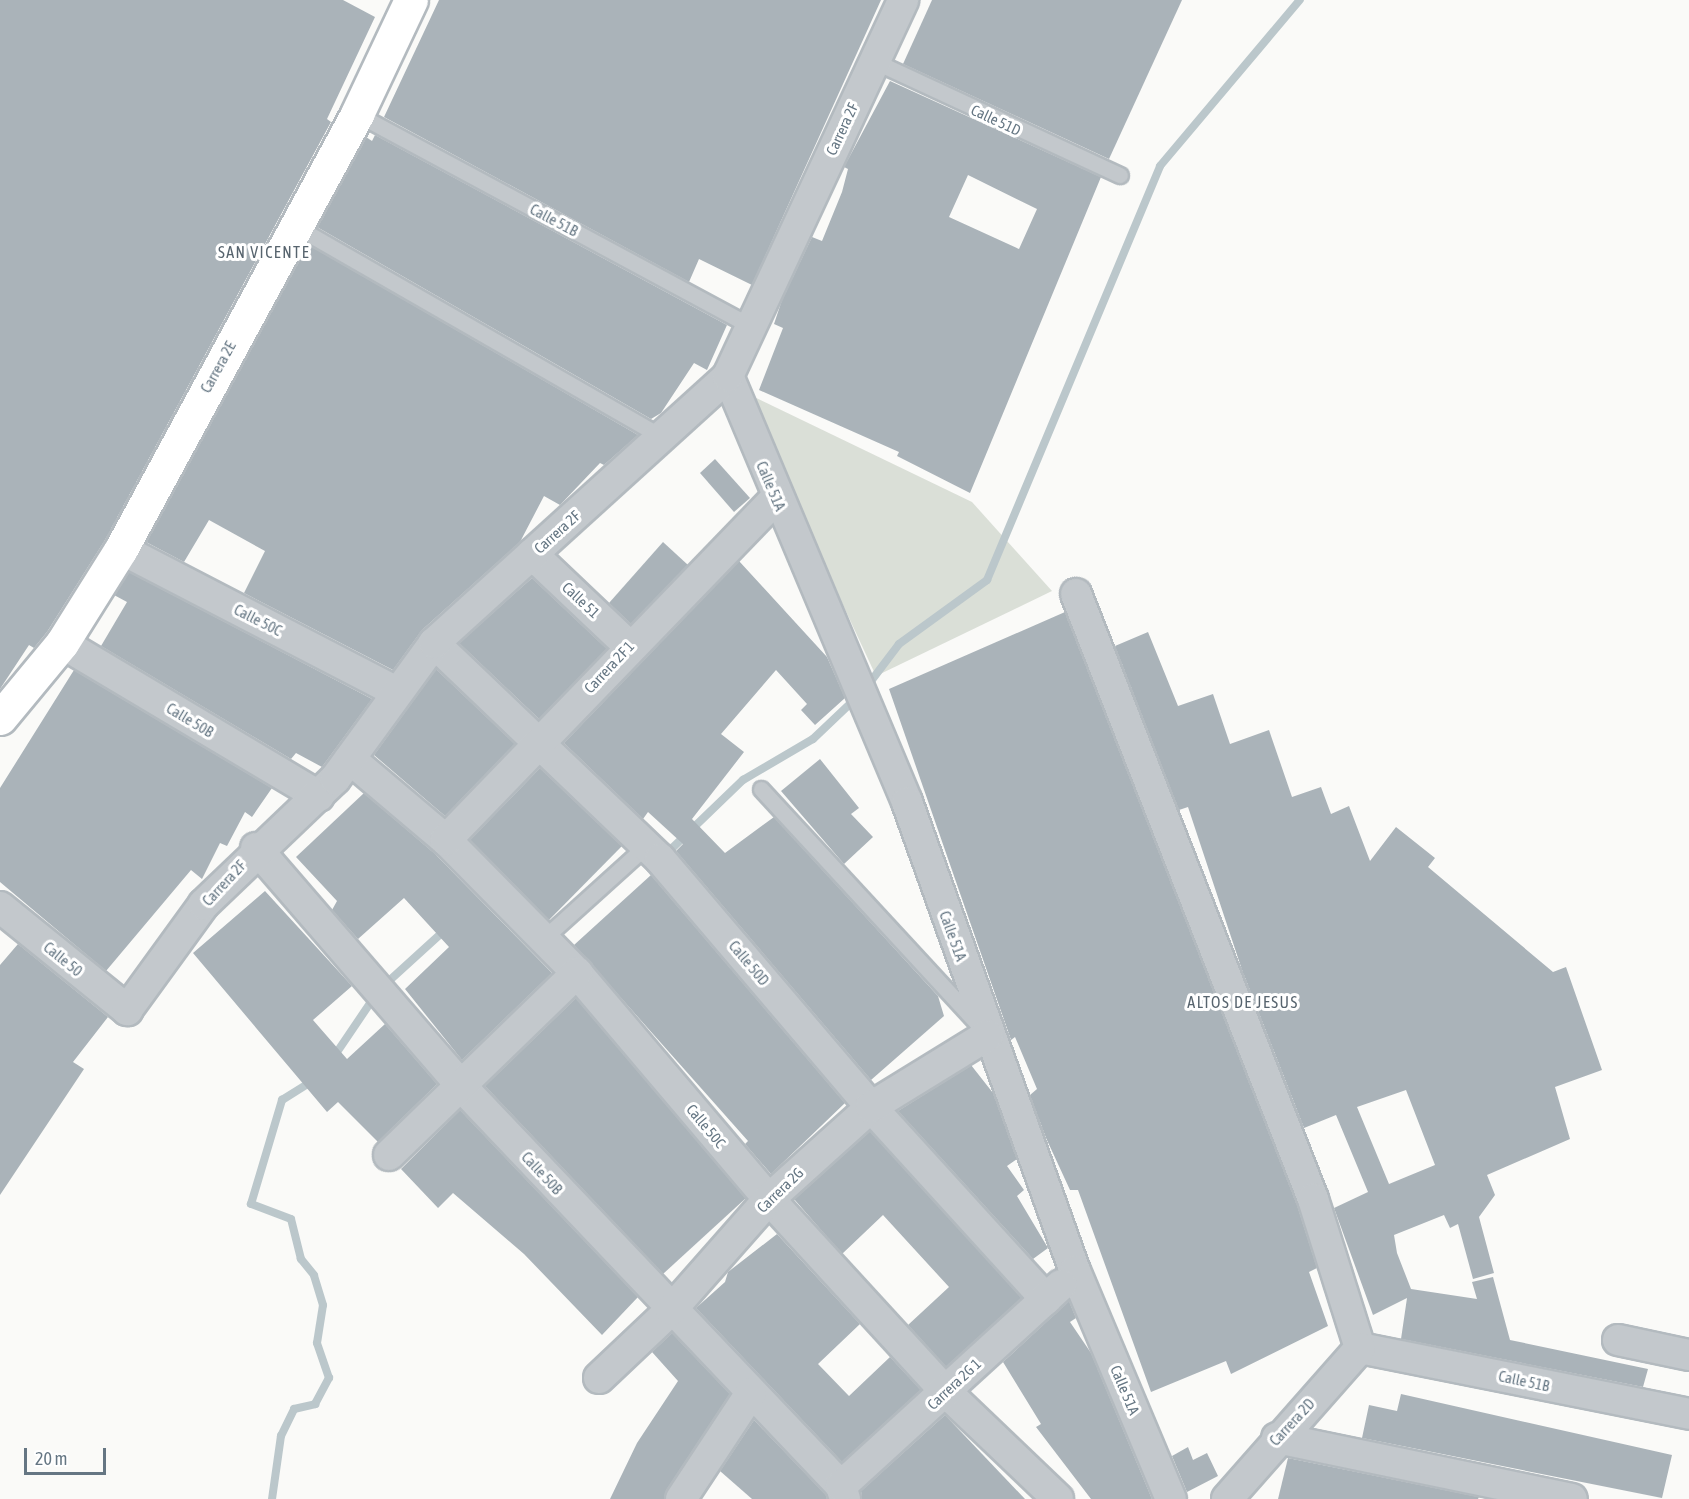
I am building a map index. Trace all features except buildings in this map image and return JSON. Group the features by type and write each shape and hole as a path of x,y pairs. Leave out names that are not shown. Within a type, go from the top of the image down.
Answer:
{"street":[{"name":"Carrera 2E","path":"0,718 62,643 121,549 357,114 411,0"},
{"name":"Carrera 2F","path":"127,1010 204,904 256,848 318,796 350,759 395,691 434,643 728,376 903,0"},
{"name":"Calle 51A","path":"728,376 776,498 907,802 988,1035 1075,1271 1171,1499"},
{"name":"Carrera 2F 1","path":"446,840 629,646 776,498"},
{"name":"Calle 50C","path":"121,549 395,691"},
{"name":"Calle 51","path":"532,554 629,646"},
{"path":"1076,594 1313,1199 1360,1347"},
{"name":"Calle 50B","path":"62,643 318,796"},
{"name":"Calle 50D","path":"434,643 537,744 647,845 871,1107 1046,1299"},
{"name":"Calle 50C","path":"350,759 446,840 577,973 769,1199 946,1392 1058,1499"},
{"name":"Calle 50B","path":"256,848 462,1086 843,1492"},
{"name":"Calle 50","path":"0,907 127,1010"},
{"path":"389,1155 577,973"},
{"name":"Carrera 2G","path":"599,1378 671,1310 769,1199 871,1107 988,1035"},
{"name":"Carrera 2G 1","path":"843,1492 1075,1271"},
{"path":"1618,1340 1689,1355"},
{"name":"Calle 51B","path":"1360,1347 1689,1414"},
{"name":"Carrera 2D","path":"1227,1499 1277,1438 1360,1347"},
{"path":"681,1499 751,1393"},
{"path":"1277,1438 1572,1499"}],"lane":[{"name":"Calle 51D","path":"873,61 1120,175"},
{"name":"Calle 51B","path":"357,114 752,327"},
{"path":"295,226 660,436"},
{"path":"761,789 988,1035"},
{"path":"543,939 647,845"}],"shaded area":[{"path":"744,392 972,502 1052,591 876,676"}],"waterway":[{"path":"865,689 899,644 987,580 1160,166 1300,0"},
{"path":"664,856 743,780 813,739 856,698"},
{"path":"333,1058 379,990 446,929"},
{"path":"272,1499 281,1436 294,1409 315,1404 329,1378 317,1343 323,1305 314,1275 301,1259 291,1219 251,1204 282,1100 313,1081"}],"district":[{"name":"SAN VICENTE","path":"264,252"},
{"name":"ALTOS DE JESUS","path":"1243,1002"}]}
